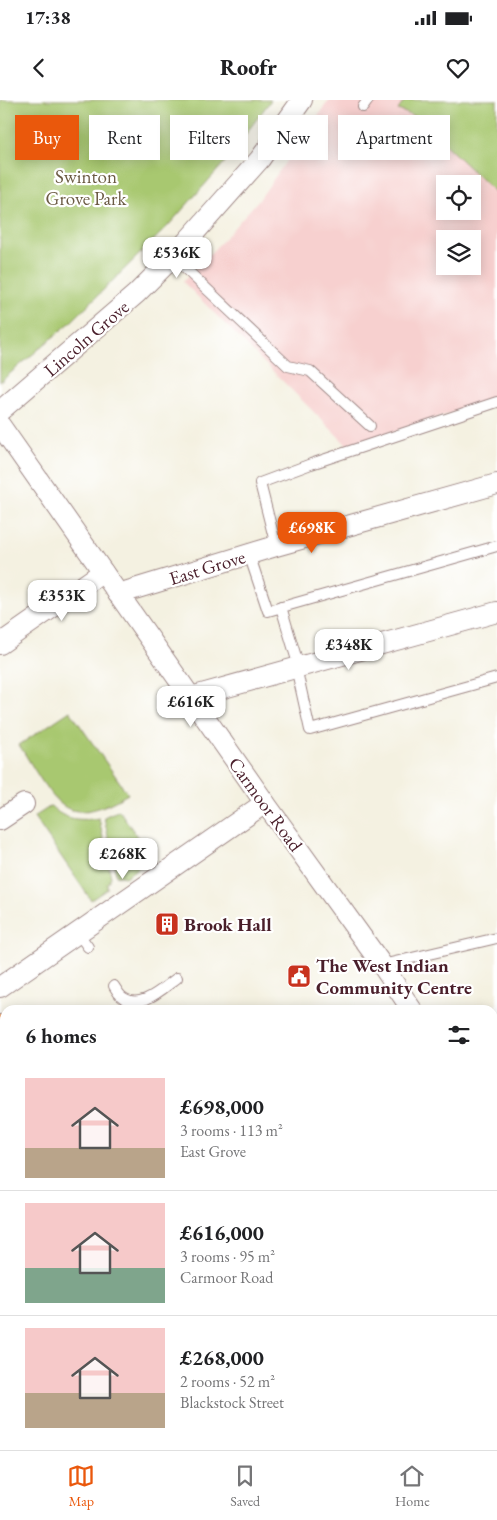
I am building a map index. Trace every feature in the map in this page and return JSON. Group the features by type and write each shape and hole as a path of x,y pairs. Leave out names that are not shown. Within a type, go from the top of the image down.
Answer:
{"street":[{"name":"Lincoln Grove","path":"0,411 136,294 173,257 260,159 302,100"},
{"name":"Carmoor Road","path":"0,425 409,1005"},
{"name":"East Grove","path":"118,594 276,546 497,484"},
{"path":"0,644 103,572"},
{"path":"191,697 497,612"},
{"path":"0,987 83,940 265,803"},
{"path":"0,820 24,804"}],"lane":[{"path":"173,257 288,366 310,371 370,426"},
{"path":"276,546 260,483 497,402"},
{"path":"249,554 268,611 497,546"},
{"path":"282,607 310,730 497,678"},
{"path":"382,965 497,938"},
{"path":"114,986 121,996 132,1002 144,1001 178,978"}],"shaded area":[{"path":"329,100 497,100 497,398 349,447 183,282 261,197 287,160 328,160 328,115 318,115"}],"green space":[{"name":"Swinton Grove Park","path":"0,100 271,100 258,115 248,131 248,115 170,115 170,160 226,160 167,227 71,322 0,382"},
{"path":"405,100 497,100 497,194 481,179 481,175 477,175 450,149 450,115 411,115 398,110"},
{"path":"70,711 128,794 105,806 87,811 70,809 56,800 19,745"},
{"path":"51,806 67,817 99,818 111,877 107,884 107,889 91,900 34,817"},
{"path":"119,810 152,858 125,877 116,875 104,817"}],"place":[{"name":"Brook Hall","path":"167,924"},
{"name":"The West Indian Community Centre","path":"299,976"}]}
